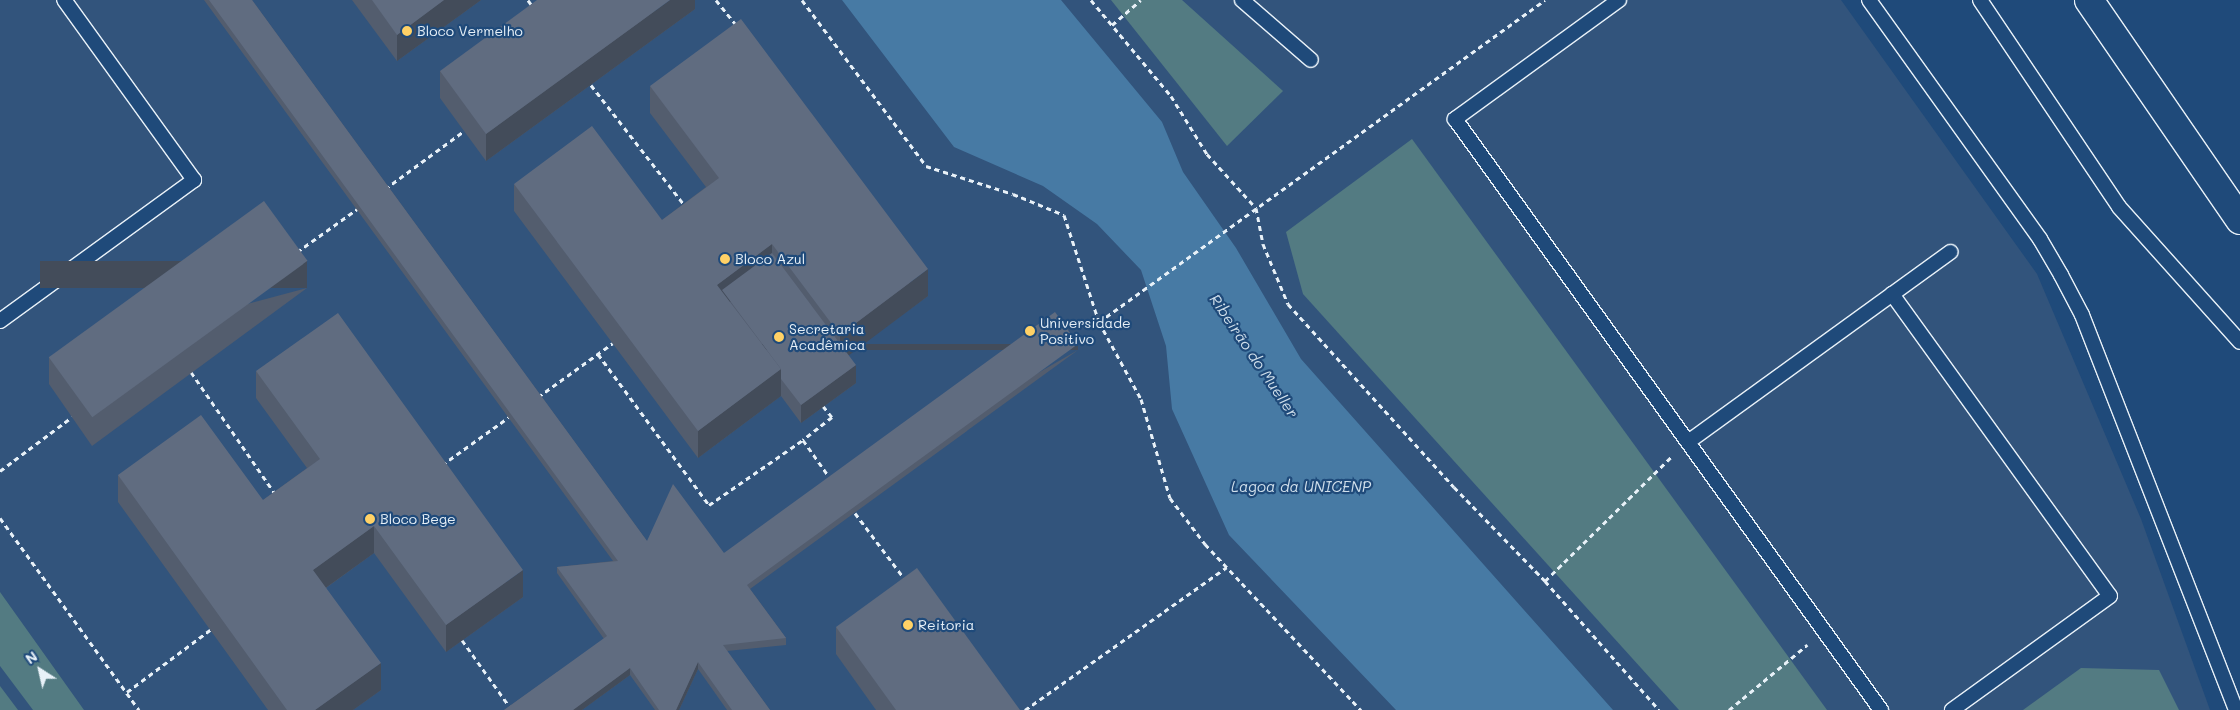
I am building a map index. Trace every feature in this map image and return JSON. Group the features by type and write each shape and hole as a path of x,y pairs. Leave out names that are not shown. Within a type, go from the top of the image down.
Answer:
{"main road":[{"path":"2089,0 2240,220"}],"lane":[{"path":"0,320 194,180 64,0"},
{"path":"1242,0 1311,60"},
{"path":"1619,0 1455,119 1881,710"},
{"path":"1869,0 2040,239 2061,275 2082,316 2236,710"},
{"path":"1980,0 2120,206 2240,342"},
{"path":"1688,442 1950,252"},
{"path":"1892,294 2110,596 1952,710"}],"path":[{"path":"528,0 539,14"},
{"path":"716,0 740,32"},
{"path":"802,0 926,166 1013,194 1064,215 1099,322 1141,399 1170,498 1205,544 1361,710"},
{"path":"1092,0 1171,96 1207,154 1256,208 1263,244 1288,304 1454,487 1545,581 1659,710"},
{"path":"1112,25 1141,0"},
{"path":"1099,322 1546,0"},
{"path":"591,85 691,213"},
{"path":"385,189 464,131"},
{"path":"295,254 357,209"},
{"path":"537,397 613,343"},
{"path":"598,354 709,505 832,417 823,406"},
{"path":"191,372 281,502"},
{"path":"0,471 72,417"},
{"path":"440,467 509,417"},
{"path":"802,440 832,481"},
{"path":"1545,581 1688,442"},
{"path":"855,513 912,588"},
{"path":"0,518 139,710"},
{"path":"1025,710 1227,567"},
{"path":"127,692 210,630"},
{"path":"1729,710 1824,630"},
{"path":"462,640 512,710"}],"shaded area":[{"name":"Universidade Positivo","path":"0,0 1841,0 2037,274 2141,519 2210,710 0,710"}],"green space":[{"path":"1111,0 1182,0 1283,91 1227,146"},
{"path":"1412,139 1827,710 1679,710 1303,294 1286,232"},
{"path":"0,592 84,710 33,710 0,666"},
{"path":"2081,668 2159,670 2179,710 2023,710"},
{"path":"0,686 18,710 0,710"}],"water":[{"name":"Lagoa da UNICENP","path":"842,0 1061,0 1162,122 1183,172 1236,248 1301,359 1613,710 1396,710 1229,535 1172,409 1166,346 1141,270 1097,224 1043,186 954,147"}],"building":[{"path":"209,0 252,0 647,541 673,484 724,553 1055,312 1078,344 747,585 786,638 723,645 770,710 732,710 698,662 676,710 659,710 630,668 573,710 504,710 607,636 557,567 618,561"},
{"path":"372,0 444,0 397,35"},
{"path":"537,0 670,0 486,134 440,71"},
{"name":"Bloco Azul","path":"741,19 928,269 840,335 772,244 717,285 781,369 698,431 514,184 592,126 662,220 719,178 650,86"},
{"path":"264,201 307,261 92,417 49,357"},
{"name":"Secretaria Acadêmica","path":"772,253 856,365 801,405 781,379 781,369 722,290"},
{"name":"Bloco Bege","path":"338,313 523,570 446,625 374,526 313,570 381,663 315,710 287,710 118,475 201,415 263,500 320,459 256,371"},
{"name":"Reitoria","path":"917,568 1020,710 896,710 836,627"}],"place":[{"name":"Bloco Vermelho","path":"407,31"},
{"name":"Bloco Azul","path":"725,259"},
{"name":"Universidade Positivo","path":"1030,331"},
{"name":"Secretaria Acadêmica","path":"779,337"},
{"name":"Bloco Bege","path":"370,519"},
{"name":"Reitoria","path":"908,625"}],"water label":[{"name":"Ribeirão do Mueller","path":"1254,356"}]}
